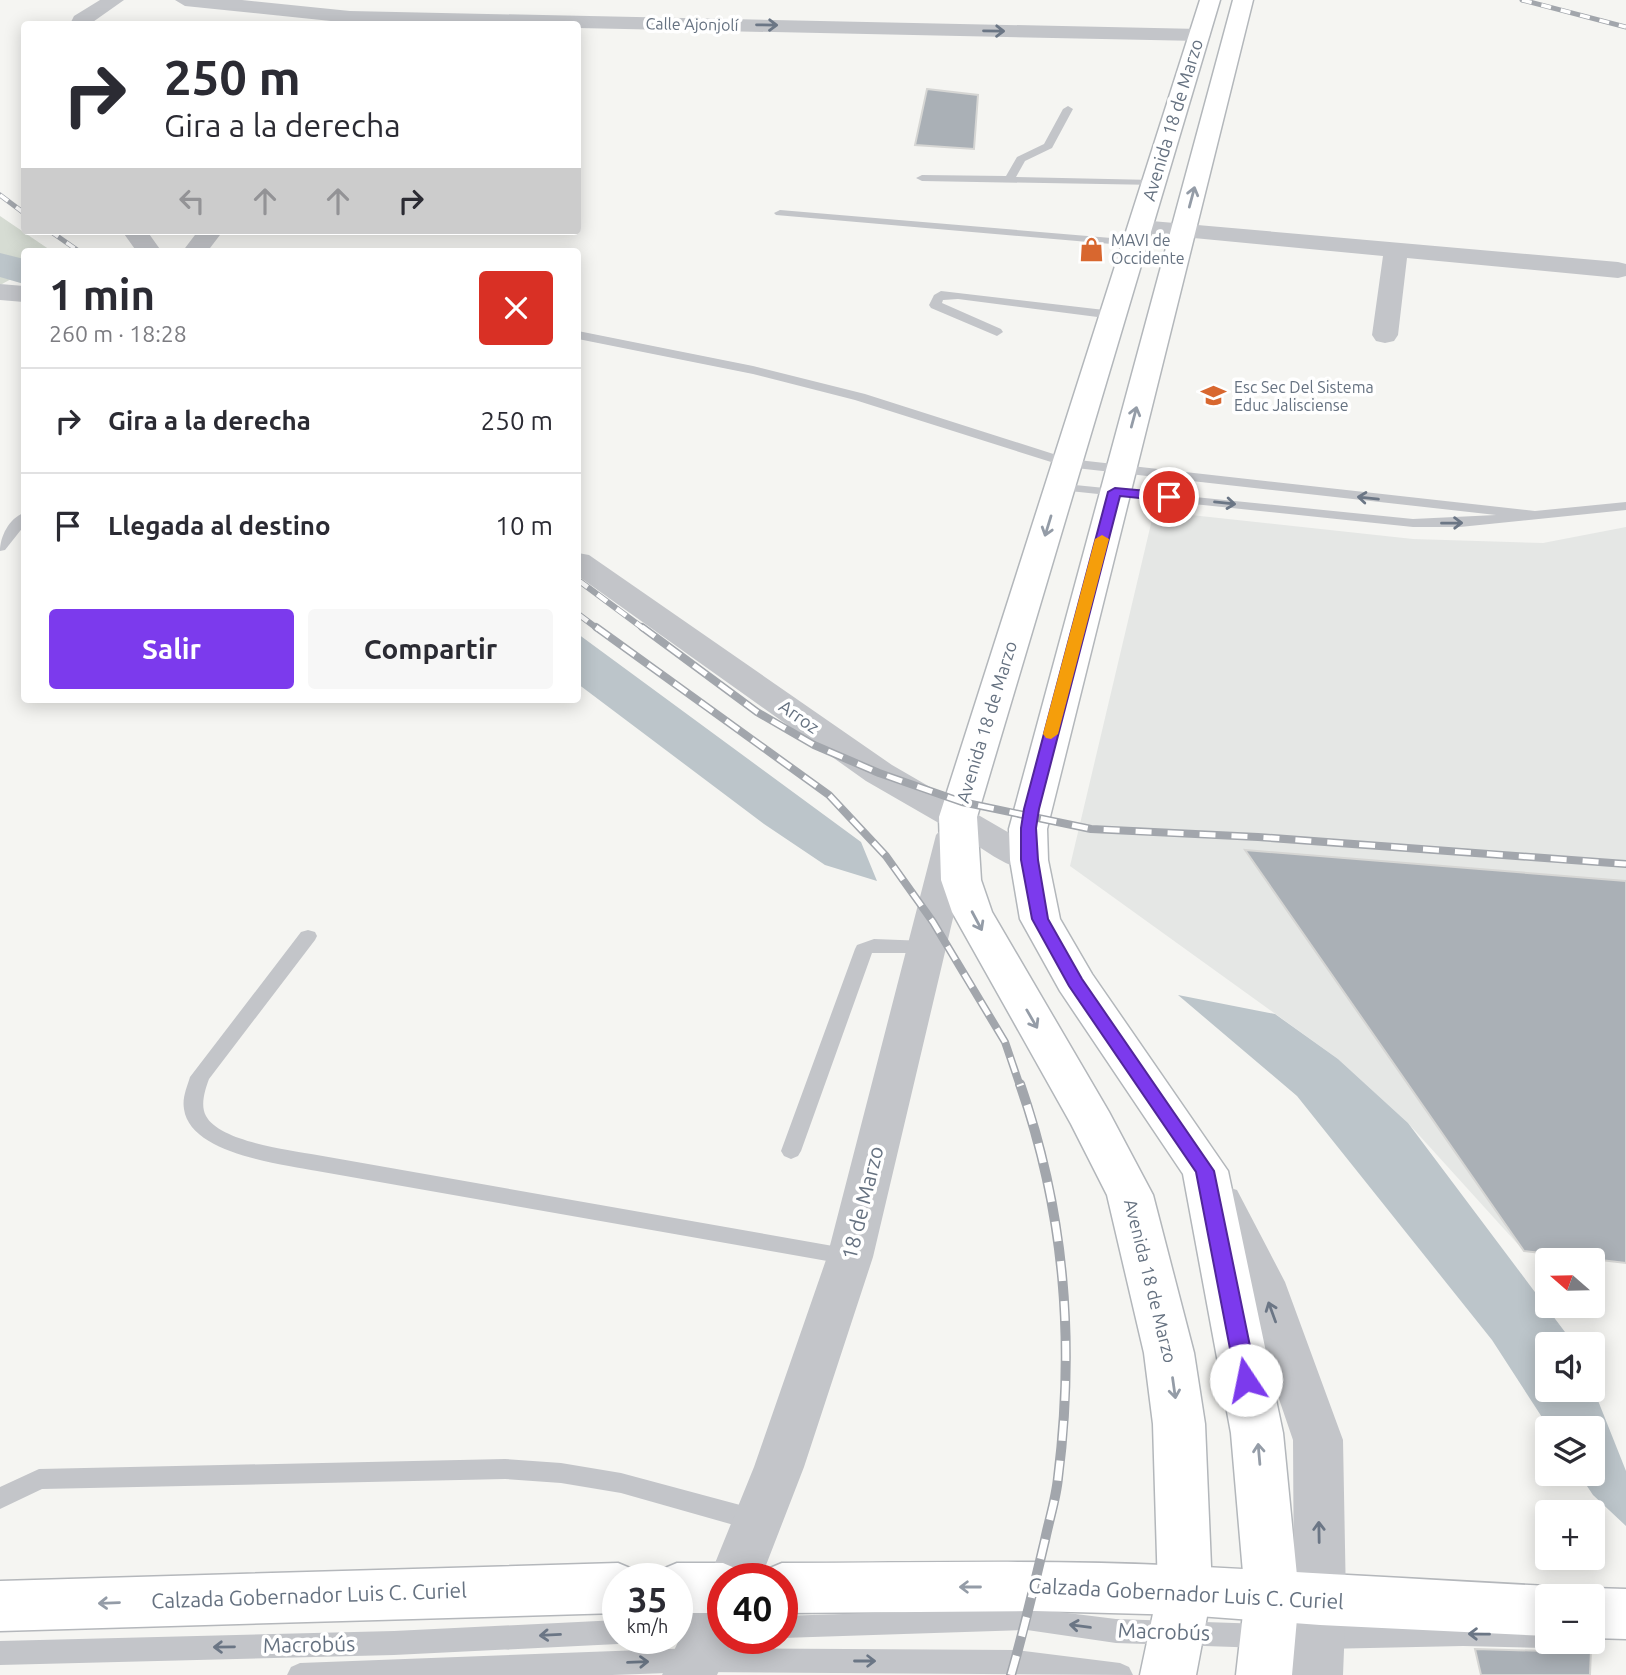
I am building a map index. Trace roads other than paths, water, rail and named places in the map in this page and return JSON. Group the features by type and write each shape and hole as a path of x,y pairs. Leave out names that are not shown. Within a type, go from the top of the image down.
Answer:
{"street":[{"path":"81,21 114,0"},
{"name":"Calle Ajonjolí","path":"185,0 348,21 593,21 1200,35"},
{"path":"348,21 373,0"},
{"path":"593,21 617,0"},
{"name":"Avenida 18 de Marzo","path":"1177,1632 1179,1424 1170,1353 1130,1195 1093,1124 972,912 961,880 958,817 1210,0"},
{"name":"Avenida 18 de Marzo","path":"1243,0 1028,828 1030,860 1040,919 1075,981 1205,1171 1293,1637"},
{"path":"890,28 905,9"},
{"path":"1138,235 1182,232 1618,270"},
{"path":"1385,335 1396,251"},
{"path":"0,292 21,294"},
{"name":"Arroz","path":"581,564 879,773 1030,860"},
{"name":"18 de Marzo","path":"741,1563 779,1467 850,1257 958,817"},
{"name":"Calzada Gobernador Luis C. Curiel","path":"798,1588 1034,1587 1177,1632 1293,1637 1535,1612"},
{"name":"Calzada Gobernador Luis C. Curiel","path":"0,1606 602,1588"},
{"path":"693,1612 706,1631"},
{"path":"1605,1613 1626,1614"}],"lane":[{"path":"1009,180 1021,159 1048,146 1068,109"},
{"path":"922,178 1154,183"},
{"path":"780,213 1138,235"},
{"path":"997,332 935,305 938,298 945,294 958,295 1113,315"},
{"path":"581,336 752,370 860,397 1064,475 1534,515"},
{"path":"1064,475 1413,523 1460,523 1626,506"},
{"path":"0,547 21,521"},
{"path":"308,936 200,1077 191,1102 199,1121 211,1134 230,1142 335,1166 850,1257"},
{"path":"791,1151 864,949 874,945 926,947"},
{"path":"0,1499 39,1479 505,1469 621,1483 758,1521"},
{"name":"Macrobús","path":"798,1626 1027,1619 1116,1631 1177,1632"},
{"name":"Macrobús","path":"300,1675 706,1631 1120,1675"},
{"name":"Macrobús","path":"0,1653 394,1643 602,1633"},
{"path":"1293,1637 1535,1636"},
{"path":"1605,1637 1626,1637"}],"railway":[{"path":"1522,0 1626,27"},
{"path":"0,195 21,211"},
{"path":"56,235 74,248"},
{"path":"581,582 644,629"},
{"path":"581,616 598,629"},
{"path":"596,627 829,795 886,856 933,922 1005,1042 1020,1086"},
{"path":"642,627 757,712 814,745 879,773 962,802 1091,829 1258,837 1626,864"},
{"path":"1011,1675 1056,1494 1066,1377 1062,1278 1056,1229 1035,1132 1020,1084"}],"place":[{"name":"MAVI de Occidente","path":"1091,249"},
{"name":"Esc Sec Del Sistema Educ Jalisciense","path":"1214,396"}]}
